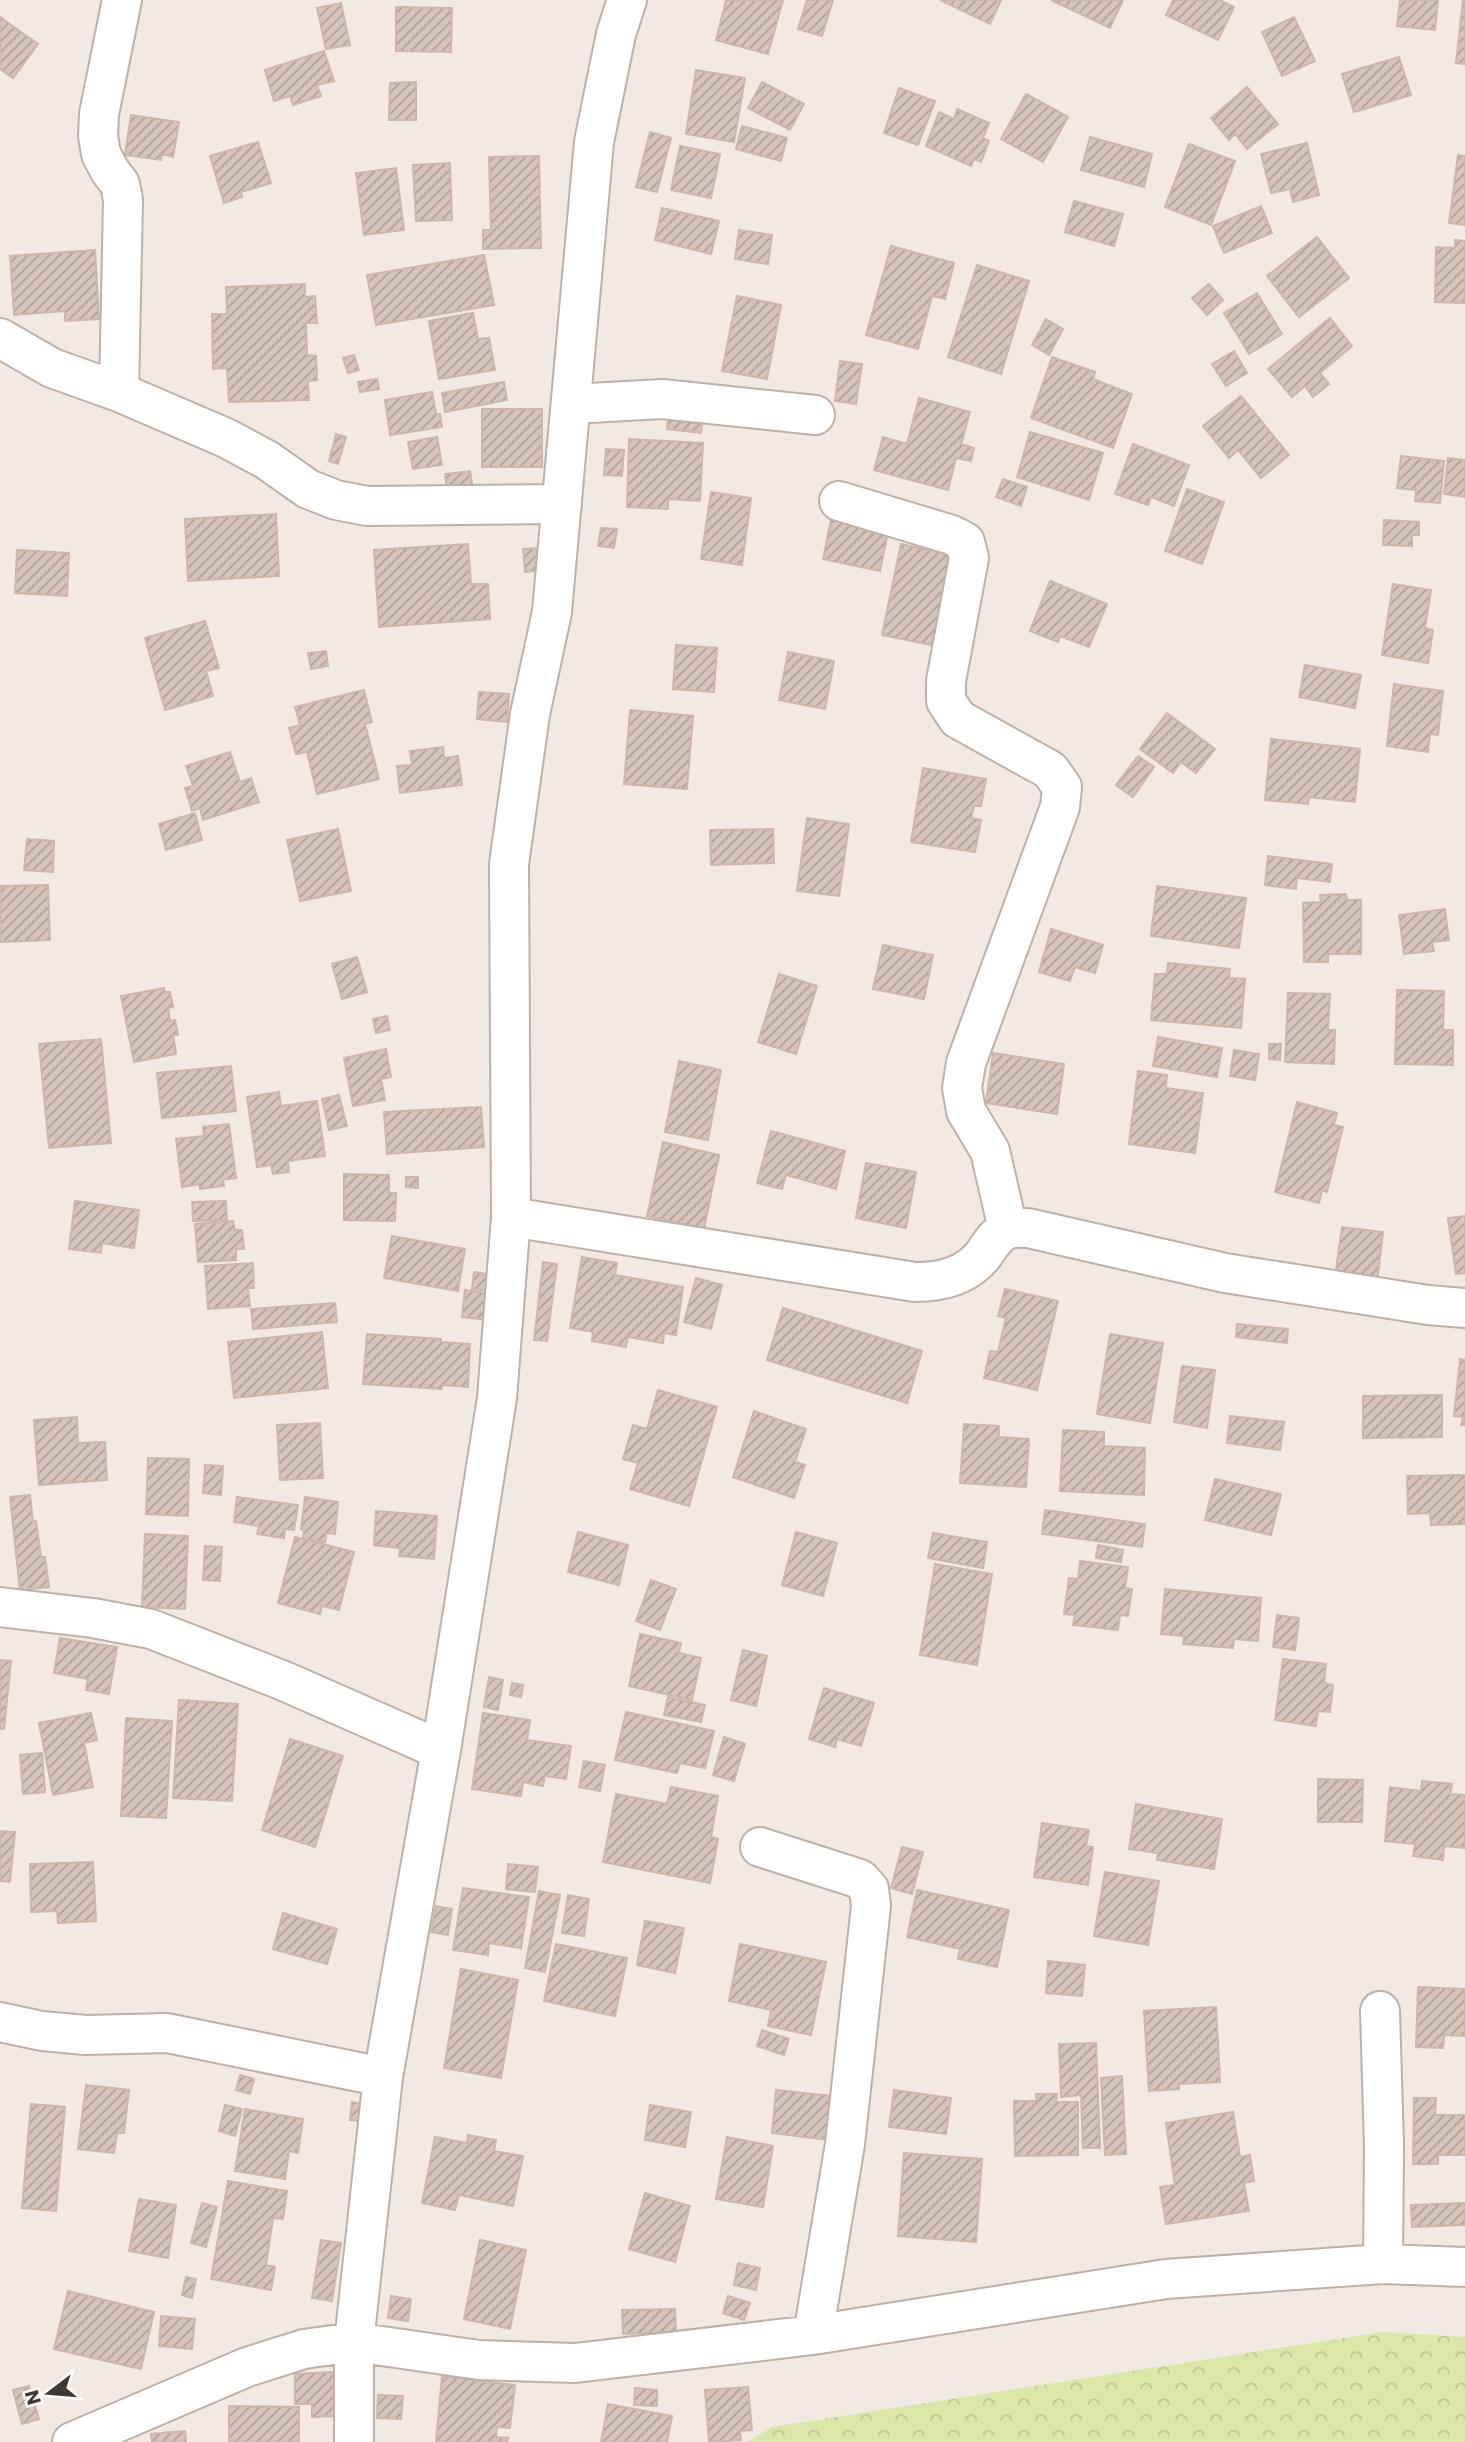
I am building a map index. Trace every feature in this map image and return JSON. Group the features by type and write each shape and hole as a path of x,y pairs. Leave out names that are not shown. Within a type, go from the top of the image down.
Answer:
{"street":[{"path":"119,392 124,200 120,184 101,154 98,136 99,114 122,0"},
{"path":"354,2442 354,2342 383,2077 441,1750 497,1398 512,1217 509,864 530,714 552,612 594,142 616,34 627,0"},
{"path":"0,338 52,368 119,392 226,438 267,460 308,489 336,500 367,506 562,504"},
{"path":"572,404 662,399 815,415"},
{"path":"839,501 952,535 965,542 969,558 946,681 946,701 958,719 1050,770 1062,787 1060,807 966,1063 962,1088 966,1111 990,1151 1008,1228"},
{"path":"512,1217 915,1282 935,1282 964,1272 981,1258 994,1240 1008,1228 1028,1228 1225,1273 1427,1305 1465,1308"},
{"path":"0,1607 93,1618 151,1629 284,1681 441,1750"},
{"path":"760,1847 860,1879 869,1889 871,1906 845,2144 813,2335"},
{"path":"1380,2011 1384,2146 1383,2264"},
{"path":"0,2022 42,2031 86,2035 167,2033 383,2077"},
{"path":"72,2442 247,2367 304,2349 354,2342 479,2360 575,2363 813,2335 1166,2279 1383,2264 1465,2267"}],"green space":[{"path":"1383,2332 1465,2337 1465,2442 748,2442 772,2427"}],"building":[{"path":"726,0 783,0 768,54 716,40"},
{"path":"807,0 833,0 822,36 798,29"},
{"path":"940,0 1001,0 990,24"},
{"path":"1051,0 1123,0 1110,28"},
{"path":"1173,0 1220,0 1234,7 1218,40 1166,15"},
{"path":"1400,0 1438,0 1435,30 1397,26"},
{"path":"1465,0 1465,64 1456,63"},
{"path":"341,3 350,45 326,49 317,8"},
{"path":"396,7 452,8 451,52 396,51"},
{"path":"0,17 38,44 13,78 0,69"},
{"path":"1294,17 1315,61 1282,76 1262,32"},
{"path":"324,51 334,81 317,85 321,96 293,105 290,96 274,101 265,70"},
{"path":"1399,57 1411,95 1354,112 1342,74"},
{"path":"696,70 745,78 734,142 686,134"},
{"path":"416,82 416,120 389,120 390,83"},
{"path":"762,82 804,104 790,130 748,108"},
{"path":"1247,87 1278,124 1247,149 1235,134 1229,140 1211,118"},
{"path":"899,88 935,101 918,145 884,133"},
{"path":"1026,94 1068,117 1043,162 1001,139"},
{"path":"957,109 989,123 983,138 989,141 981,162 974,159 971,166 926,146 939,112 954,119"},
{"path":"131,115 179,122 173,157 162,154 161,160 125,155"},
{"path":"742,126 787,138 781,161 736,149"},
{"path":"650,132 671,138 657,192 636,187"},
{"path":"1090,137 1152,154 1144,187 1081,170"},
{"path":"258,142 271,183 241,192 242,197 224,203 210,156"},
{"path":"1307,143 1319,195 1293,202 1290,189 1271,193 1261,154"},
{"path":"1189,144 1235,161 1211,225 1165,207"},
{"path":"680,146 720,154 711,198 671,190"},
{"path":"1458,155 1465,156 1465,225 1449,223"},
{"path":"539,156 541,248 483,249 483,230 491,230 489,157"},
{"path":"450,163 452,220 416,221 413,165"},
{"path":"396,168 404,230 364,235 356,173"},
{"path":"1074,201 1123,214 1114,246 1065,232"},
{"path":"1261,206 1272,233 1224,253 1213,226"},
{"path":"662,208 719,221 711,254 655,240"},
{"path":"739,230 772,235 768,264 735,259"},
{"path":"1317,237 1349,278 1299,317 1267,276"},
{"path":"1455,240 1465,241 1465,303 1435,302 1436,247 1455,248"},
{"path":"891,246 954,263 945,299 932,296 918,349 866,335"},
{"path":"95,250 99,319 65,321 65,311 14,315 10,256"},
{"path":"484,255 494,305 376,325 367,275"},
{"path":"977,265 1029,281 1001,374 948,357"},
{"path":"305,284 305,297 315,296 317,323 306,323 307,355 316,356 317,380 308,381 309,400 229,402 227,368 213,369 212,314 227,314 226,287"},
{"path":"1209,284 1223,300 1207,315 1192,298"},
{"path":"1257,293 1282,334 1249,354 1224,313"},
{"path":"737,296 781,305 767,379 722,371"},
{"path":"473,313 478,339 489,338 495,370 439,379 429,321"},
{"path":"1330,318 1352,346 1320,373 1329,384 1313,397 1305,386 1292,397 1268,369"},
{"path":"1046,319 1063,329 1049,355 1032,345"},
{"path":"1234,351 1247,373 1226,386 1212,364"},
{"path":"354,355 359,370 348,373 343,358"},
{"path":"1052,357 1095,372 1093,379 1132,394 1113,448 1031,418"},
{"path":"840,361 862,364 856,404 835,401"},
{"path":"377,379 379,389 360,392 358,382"},
{"path":"504,382 507,400 445,412 442,393"},
{"path":"432,392 436,414 440,414 442,427 390,435 385,400"},
{"path":"1241,396 1289,455 1261,478 1238,450 1229,458 1203,426"},
{"path":"919,398 970,412 961,444 974,448 971,461 956,458 948,490 874,470 883,437 907,444"},
{"path":"482,409 542,409 542,467 482,467"},
{"path":"669,410 703,414 701,433 667,429"},
{"path":"1030,432 1103,453 1089,500 1017,477"},
{"path":"336,434 346,437 338,464 329,461"},
{"path":"437,437 442,465 413,469 408,442"},
{"path":"629,439 703,443 700,501 668,499 668,509 627,507"},
{"path":"1133,444 1189,465 1174,506 1151,497 1148,505 1115,494"},
{"path":"606,449 624,450 622,476 604,475"},
{"path":"1401,456 1444,461 1440,503 1415,501 1416,490 1397,488"},
{"path":"1448,458 1465,460 1465,497 1444,494"},
{"path":"470,471 473,489 447,492 445,474"},
{"path":"1003,479 1027,487 1021,506 996,497"},
{"path":"1187,489 1224,502 1202,564 1165,551"},
{"path":"711,492 751,498 742,565 701,559"},
{"path":"276,514 279,576 188,581 185,519"},
{"path":"832,515 889,527 880,571 823,559"},
{"path":"1384,520 1419,522 1419,535 1412,535 1412,546 1383,545"},
{"path":"601,528 617,529 614,548 598,546"},
{"path":"468,544 471,584 488,584 490,619 379,627 374,550"},
{"path":"901,544 955,556 936,646 882,635"},
{"path":"545,548 546,570 525,572 523,549"},
{"path":"17,550 69,553 67,596 15,593"},
{"path":"1050,581 1107,604 1089,647 1060,636 1058,642 1030,631"},
{"path":"1393,584 1431,590 1425,628 1433,630 1428,663 1382,655"},
{"path":"205,621 219,668 206,671 213,696 165,710 145,638"},
{"path":"676,645 717,648 714,692 673,689"},
{"path":"326,651 328,666 311,669 308,653"},
{"path":"788,652 834,661 825,709 779,700"},
{"path":"1305,665 1361,675 1355,708 1299,697"},
{"path":"1394,684 1443,691 1438,735 1430,734 1428,752 1387,746"},
{"path":"364,690 372,722 365,724 379,779 317,794 307,752 296,754 289,728 300,725 295,707"},
{"path":"479,692 509,694 507,722 477,719"},
{"path":"630,710 693,716 687,789 624,784"},
{"path":"1167,713 1215,749 1196,773 1181,762 1173,773 1140,749"},
{"path":"1271,739 1360,749 1355,802 1309,797 1308,804 1265,800"},
{"path":"443,747 444,758 458,756 462,785 400,793 397,766 412,765 410,751"},
{"path":"230,752 240,782 251,778 259,802 203,820 200,808 192,811 185,788 193,786 186,766"},
{"path":"1138,756 1154,767 1133,797 1116,785"},
{"path":"923,768 986,779 981,806 974,806 971,818 981,820 975,852 911,842"},
{"path":"195,813 202,840 166,850 159,824"},
{"path":"807,818 849,824 839,896 797,891"},
{"path":"338,829 351,891 300,901 287,840"},
{"path":"773,829 774,863 711,865 710,830"},
{"path":"27,839 54,841 53,872 24,870"},
{"path":"1268,856 1332,864 1330,882 1297,878 1296,889 1265,885"},
{"path":"48,885 50,940 0,942 0,886"},
{"path":"1157,886 1246,898 1239,948 1151,936"},
{"path":"1346,894 1347,900 1361,900 1361,954 1328,954 1328,962 1304,962 1303,903 1321,902 1320,895"},
{"path":"1445,909 1449,940 1432,942 1434,951 1404,954 1399,915"},
{"path":"1051,929 1103,945 1095,973 1075,967 1070,981 1039,972"},
{"path":"883,945 933,955 924,999 873,989"},
{"path":"357,957 367,992 342,999 332,964"},
{"path":"1168,963 1230,969 1229,978 1245,979 1241,1028 1151,1020 1155,974 1167,974"},
{"path":"779,974 817,986 796,1054 758,1042"},
{"path":"164,988 165,992 170,992 173,1007 168,1008 170,1021 175,1020 178,1035 173,1035 176,1054 134,1062 121,996"},
{"path":"1397,990 1444,991 1443,1030 1453,1030 1453,1065 1395,1064"},
{"path":"1288,993 1330,994 1328,1030 1335,1030 1334,1064 1285,1062"},
{"path":"387,1016 390,1030 376,1033 373,1019"},
{"path":"1158,1037 1222,1048 1217,1077 1153,1066"},
{"path":"101,1039 111,1143 49,1148 39,1044"},
{"path":"1269,1044 1281,1044 1280,1060 1269,1059"},
{"path":"386,1049 391,1077 381,1079 385,1100 353,1106 344,1058"},
{"path":"1234,1050 1259,1054 1255,1080 1230,1076"},
{"path":"993,1053 1064,1064 1057,1114 986,1103"},
{"path":"679,1061 721,1070 708,1140 665,1132"},
{"path":"231,1066 236,1111 162,1118 157,1073"},
{"path":"1138,1071 1167,1075 1166,1088 1203,1093 1195,1153 1129,1144"},
{"path":"279,1092 281,1106 317,1101 325,1156 288,1161 289,1172 273,1174 271,1165 257,1167 247,1097"},
{"path":"339,1095 347,1126 329,1130 322,1099"},
{"path":"1297,1102 1337,1113 1334,1125 1343,1127 1327,1192 1322,1190 1319,1203 1275,1192"},
{"path":"481,1107 484,1147 387,1154 384,1112"},
{"path":"229,1124 236,1178 223,1180 224,1186 200,1189 199,1184 182,1187 176,1139 204,1136 203,1127"},
{"path":"771,1131 845,1151 836,1189 786,1175 782,1189 757,1183"},
{"path":"663,1142 719,1155 704,1229 647,1216"},
{"path":"866,1163 916,1172 906,1228 856,1218"},
{"path":"344,1174 389,1175 389,1193 396,1193 395,1221 344,1220"},
{"path":"406,1177 418,1177 418,1188 406,1187"},
{"path":"75,1201 139,1210 134,1248 102,1243 101,1253 69,1249"},
{"path":"226,1201 227,1220 193,1221 192,1202"},
{"path":"1465,1216 1465,1273 1456,1274 1448,1218"},
{"path":"233,1221 235,1230 242,1230 244,1249 236,1249 236,1260 198,1262 195,1224"},
{"path":"1342,1227 1383,1232 1377,1283 1335,1277"},
{"path":"392,1236 465,1249 458,1291 384,1278"},
{"path":"582,1257 617,1263 615,1275 683,1287 676,1335 664,1333 663,1343 628,1337 626,1347 592,1341 593,1332 570,1328"},
{"path":"543,1262 557,1264 547,1341 534,1340"},
{"path":"253,1263 254,1288 248,1288 250,1306 208,1309 205,1266"},
{"path":"474,1272 494,1275 492,1291 472,1289"},
{"path":"696,1278 722,1285 711,1329 684,1322"},
{"path":"1005,1289 1058,1301 1037,1390 984,1378 990,1351 998,1352 1006,1318 998,1316"},
{"path":"465,1290 492,1294 489,1320 462,1317"},
{"path":"335,1303 337,1322 253,1329 251,1309"},
{"path":"783,1308 922,1351 907,1403 767,1360"},
{"path":"1237,1324 1288,1329 1287,1343 1236,1337"},
{"path":"322,1332 328,1388 234,1398 228,1342"},
{"path":"367,1334 441,1339 441,1342 470,1344 468,1387 442,1385 442,1389 363,1384"},
{"path":"1110,1334 1163,1343 1150,1423 1097,1414"},
{"path":"1460,1359 1465,1360 1465,1425 1461,1425 1463,1417 1454,1416"},
{"path":"1182,1366 1215,1370 1207,1428 1174,1422"},
{"path":"658,1390 717,1407 689,1506 630,1489 638,1463 623,1459 633,1425 647,1429"},
{"path":"1442,1395 1442,1437 1363,1438 1363,1396"},
{"path":"754,1411 806,1429 795,1462 805,1465 794,1498 733,1477"},
{"path":"1230,1416 1284,1422 1280,1450 1227,1443"},
{"path":"77,1417 78,1443 105,1442 107,1480 39,1485 34,1420"},
{"path":"320,1423 323,1478 280,1480 277,1425"},
{"path":"964,1424 999,1426 999,1437 1029,1439 1026,1487 960,1483"},
{"path":"1063,1430 1104,1432 1104,1446 1145,1448 1144,1495 1060,1491"},
{"path":"148,1458 189,1459 188,1516 146,1514"},
{"path":"205,1465 223,1466 221,1495 203,1493"},
{"path":"1465,1475 1465,1524 1431,1525 1430,1513 1408,1514 1407,1476"},
{"path":"1215,1479 1281,1494 1271,1535 1205,1520"},
{"path":"30,1495 33,1522 36,1521 41,1557 45,1557 49,1587 20,1590 10,1497"},
{"path":"237,1497 298,1505 294,1530 285,1529 284,1538 257,1534 259,1526 234,1522"},
{"path":"305,1497 338,1502 335,1534 326,1533 325,1542 303,1539 304,1530 301,1529"},
{"path":"1045,1510 1145,1524 1142,1547 1042,1534"},
{"path":"376,1511 437,1516 434,1559 399,1556 400,1548 374,1545"},
{"path":"578,1532 628,1545 619,1585 568,1572"},
{"path":"796,1532 837,1543 823,1596 782,1585"},
{"path":"933,1533 987,1542 983,1568 928,1558"},
{"path":"145,1534 188,1536 185,1609 142,1607"},
{"path":"295,1537 354,1552 339,1610 322,1606 320,1614 278,1603"},
{"path":"1098,1545 1123,1550 1121,1562 1096,1558"},
{"path":"205,1546 222,1547 220,1581 203,1580"},
{"path":"1080,1561 1128,1567 1125,1588 1132,1589 1128,1616 1120,1615 1118,1630 1073,1625 1075,1615 1064,1614 1069,1578 1078,1579"},
{"path":"935,1564 992,1574 977,1665 920,1655"},
{"path":"651,1580 676,1589 660,1630 636,1621"},
{"path":"1165,1589 1261,1598 1258,1641 1234,1639 1233,1648 1183,1644 1184,1636 1161,1634"},
{"path":"1277,1615 1299,1618 1295,1650 1273,1647"},
{"path":"640,1634 681,1643 679,1653 701,1658 692,1700 629,1686"},
{"path":"60,1638 117,1647 109,1694 86,1690 88,1679 54,1673"},
{"path":"743,1650 767,1656 756,1706 731,1700"},
{"path":"1283,1659 1326,1664 1324,1683 1333,1685 1330,1712 1318,1711 1316,1726 1275,1720"},
{"path":"0,1660 11,1661 4,1729 0,1729"},
{"path":"489,1677 503,1680 498,1710 484,1707"},
{"path":"512,1683 523,1685 521,1697 510,1695"},
{"path":"824,1688 874,1703 861,1746 837,1739 835,1747 809,1739"},
{"path":"668,1697 705,1705 701,1722 664,1715"},
{"path":"179,1700 238,1704 232,1801 173,1798"},
{"path":"626,1712 714,1731 705,1768 680,1763 677,1773 615,1760"},
{"path":"91,1713 97,1740 84,1743 93,1787 53,1795 39,1723"},
{"path":"483,1713 530,1720 527,1740 571,1746 566,1779 545,1776 543,1786 523,1782 521,1796 472,1789"},
{"path":"126,1718 172,1721 166,1818 121,1816"},
{"path":"724,1737 745,1744 734,1781 713,1775"},
{"path":"290,1739 343,1756 315,1847 262,1830"},
{"path":"42,1753 45,1792 23,1794 20,1755"},
{"path":"584,1761 605,1765 600,1791 579,1787"},
{"path":"1318,1779 1363,1780 1362,1822 1318,1822"},
{"path":"1422,1781 1452,1784 1450,1794 1465,1795 1465,1848 1444,1846 1443,1860 1413,1856 1415,1844 1385,1841 1390,1787 1421,1791"},
{"path":"671,1787 718,1796 711,1837 718,1839 710,1883 603,1862 616,1794 667,1804"},
{"path":"1136,1804 1222,1819 1214,1869 1157,1860 1158,1853 1129,1849"},
{"path":"1042,1823 1089,1830 1086,1846 1093,1847 1088,1885 1034,1877"},
{"path":"0,1831 15,1832 10,1882 0,1881"},
{"path":"902,1847 923,1852 912,1894 891,1888"},
{"path":"93,1862 96,1921 58,1923 57,1911 31,1912 30,1864"},
{"path":"508,1864 538,1867 535,1892 506,1889"},
{"path":"1105,1872 1159,1881 1148,1945 1094,1936"},
{"path":"463,1888 529,1897 521,1948 489,1943 488,1955 453,1950"},
{"path":"917,1890 1009,1910 997,1967 958,1959 960,1949 907,1937"},
{"path":"539,1891 560,1895 545,1972 525,1968"},
{"path":"568,1895 589,1899 584,1936 562,1933"},
{"path":"436,1906 452,1909 448,1935 431,1932"},
{"path":"283,1913 337,1929 327,1964 273,1949"},
{"path":"645,1921 684,1928 675,1973 637,1965"},
{"path":"556,1944 627,1958 615,2016 544,2001"},
{"path":"740,1944 826,1962 811,2035 768,2026 771,2010 729,2001"},
{"path":"1048,1961 1085,1965 1082,1996 1046,1993"},
{"path":"461,1969 518,1980 501,2078 444,2068"},
{"path":"1418,1987 1465,1989 1465,2036 1444,2035 1443,2048 1416,2047"},
{"path":"1216,2007 1220,2082 1179,2084 1179,2089 1149,2091 1144,2011"},
{"path":"762,2030 789,2039 784,2055 757,2046"},
{"path":"1096,2043 1100,2148 1083,2148 1081,2095 1061,2097 1059,2044"},
{"path":"240,2075 254,2079 250,2094 236,2090"},
{"path":"1122,2076 1126,2154 1105,2155 1101,2078"},
{"path":"86,2085 129,2090 124,2133 117,2133 114,2153 78,2149"},
{"path":"776,2090 840,2097 836,2141 772,2133"},
{"path":"894,2090 951,2098 946,2134 889,2127"},
{"path":"1036,2094 1057,2094 1056,2102 1078,2102 1078,2155 1015,2156 1014,2101 1037,2101"},
{"path":"1414,2098 1436,2098 1435,2115 1465,2115 1465,2155 1438,2155 1438,2164 1413,2164"},
{"path":"352,2102 362,2104 360,2121 350,2120"},
{"path":"31,2104 65,2107 56,2211 22,2208"},
{"path":"225,2105 242,2109 235,2136 219,2131"},
{"path":"650,2105 691,2112 685,2147 645,2140"},
{"path":"245,2109 303,2119 298,2153 289,2151 285,2179 235,2171"},
{"path":"1233,2112 1240,2157 1250,2155 1254,2181 1244,2183 1249,2211 1166,2224 1160,2187 1175,2185 1166,2123"},
{"path":"468,2135 496,2140 494,2151 523,2156 513,2206 459,2195 455,2210 422,2203 435,2137 467,2143"},
{"path":"727,2137 773,2146 763,2207 716,2199"},
{"path":"904,2153 982,2159 976,2242 898,2236"},
{"path":"228,2181 287,2191 283,2219 273,2218 266,2265 275,2267 271,2290 211,2279"},
{"path":"645,2193 690,2206 675,2262 629,2249"},
{"path":"139,2199 176,2205 168,2258 129,2251"},
{"path":"202,2203 217,2207 206,2247 191,2243"},
{"path":"1465,2203 1465,2225 1412,2227 1411,2205"},
{"path":"321,2240 341,2243 332,2301 312,2298"},
{"path":"480,2240 526,2250 510,2329 464,2319"},
{"path":"738,2263 760,2268 756,2290 734,2285"},
{"path":"186,2277 196,2279 192,2298 182,2295"},
{"path":"68,2291 154,2312 141,2369 54,2349"},
{"path":"391,2296 411,2299 408,2321 388,2318"},
{"path":"728,2296 750,2303 744,2320 723,2313"},
{"path":"675,2309 676,2332 623,2334 622,2310"},
{"path":"161,2316 195,2319 192,2349 159,2346"},
{"path":"334,2372 334,2400 339,2400 339,2416 312,2417 312,2404 295,2404 295,2374"},
{"path":"442,2376 515,2385 510,2428 497,2427 496,2437 508,2438 507,2442 436,2442"},
{"path":"29,2386 39,2419 22,2424 13,2390"},
{"path":"748,2387 752,2430 740,2431 741,2440 709,2442 705,2390"},
{"path":"635,2388 657,2390 657,2406 634,2405"},
{"path":"378,2395 403,2396 401,2419 377,2418"},
{"path":"608,2404 672,2416 667,2442 601,2442"},
{"path":"229,2406 299,2407 299,2442 229,2442"},
{"path":"185,2431 186,2442 152,2442 151,2434"}]}
